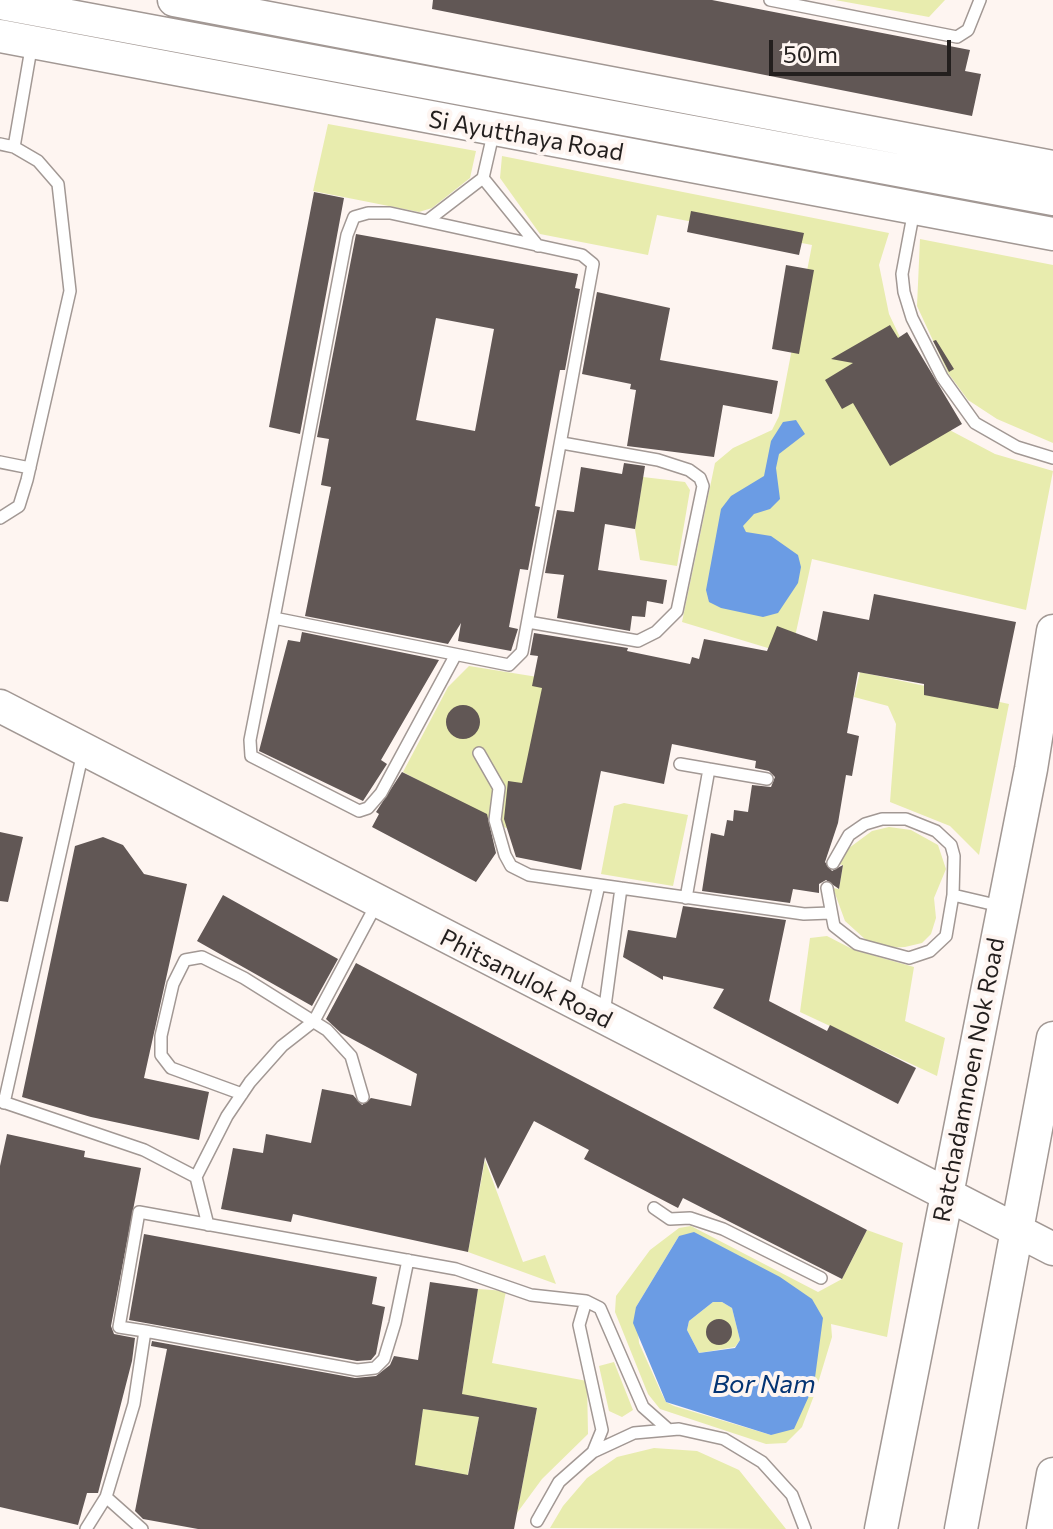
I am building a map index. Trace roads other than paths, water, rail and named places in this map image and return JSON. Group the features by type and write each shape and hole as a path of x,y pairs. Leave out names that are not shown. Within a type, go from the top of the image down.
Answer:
{"main road":[{"name":"Si Ayutthaya Road","path":"174,0 236,6 382,39 647,89 976,169 1053,199"},
{"name":"Si Ayutthaya Road","path":"0,3 374,74 497,114 641,124 921,175 976,169 1053,167"},
{"path":"228,46 236,6"},
{"path":"32,42 38,10"},
{"name":"Si Ayutthaya Road","path":"0,36 497,114 914,210 1053,234"},
{"path":"374,74 382,39"},
{"path":"483,58 497,114"},
{"path":"641,124 647,89"},
{"path":"914,210 921,175"},
{"name":"Ratchadamnoen Nok Road","path":"881,1529 1003,907 1045,725 1053,631"},
{"name":"Phitsanulok Road","path":"0,706 1053,1249"},
{"path":"961,1529 1053,1038"},
{"path":"1043,1529 1053,1474"}],"lane":[{"path":"770,0 957,37 968,30 980,0"},
{"path":"14,147 32,42"},
{"path":"427,221 483,178 497,114"},
{"path":"0,144 14,147 38,161 58,184 70,291 19,506 0,518"},
{"path":"483,178 538,246"},
{"path":"914,210 902,274 904,292 912,318 942,377 975,423 1017,447 1053,458"},
{"path":"274,618 493,663 515,662 522,652 528,622 593,264 582,255 427,221 368,213 354,217 347,235 250,740 251,756 359,811 368,808 381,793 455,656"},
{"path":"528,622 638,641 656,632 677,611 703,486 700,478 689,470 658,460 562,443"},
{"path":"0,462 30,468"},
{"path":"84,749 2,1102 144,1150 196,1177"},
{"path":"479,753 499,788 495,820 511,866 529,875 804,914 830,913"},
{"path":"680,764 767,779"},
{"path":"686,898 709,769"},
{"path":"827,888 834,926 857,944 909,958 940,944 946,936 953,895 951,845 936,831 906,819 882,819 865,824 849,835 833,863"},
{"path":"572,1003 599,885"},
{"path":"603,1019 621,888"},
{"path":"953,895 1003,907"},
{"path":"208,1225 196,1177 242,1094 282,1046 314,1021 378,902"},
{"path":"242,1094 171,1068 161,1055 161,1036 173,984 185,960 202,957 244,978 314,1021 351,1056 363,1097"},
{"path":"654,1208 670,1219 690,1218 723,1229 821,1278"},
{"path":"408,1260 395,1323 384,1359 375,1368 357,1370 119,1327 139,1212 408,1260 456,1269 531,1295 586,1301 600,1308 643,1407 669,1430"},
{"path":"586,1301 579,1325 602,1430 593,1452"},
{"path":"86,1529 106,1497 134,1404 145,1331"},
{"path":"537,1521 559,1482 593,1452 634,1433 669,1430 724,1439 762,1462 792,1495 805,1529"},
{"path":"106,1497 142,1529"}],"water":[{"path":"796,420 805,434 779,454 776,468 780,499 770,509 754,514 743,526 746,532 771,536 798,555 801,567 798,583 778,613 763,617 721,608 709,602 706,590 721,509 731,496 764,476 771,441 783,422"},
{"name":"Bor Nam","path":"694,1232 780,1277 812,1299 823,1318 814,1385 794,1429 771,1435 666,1402 633,1323 636,1307 679,1236","holes":["713,1302 722,1302 732,1308 740,1340 735,1348 699,1353 687,1330 689,1321"]}]}
